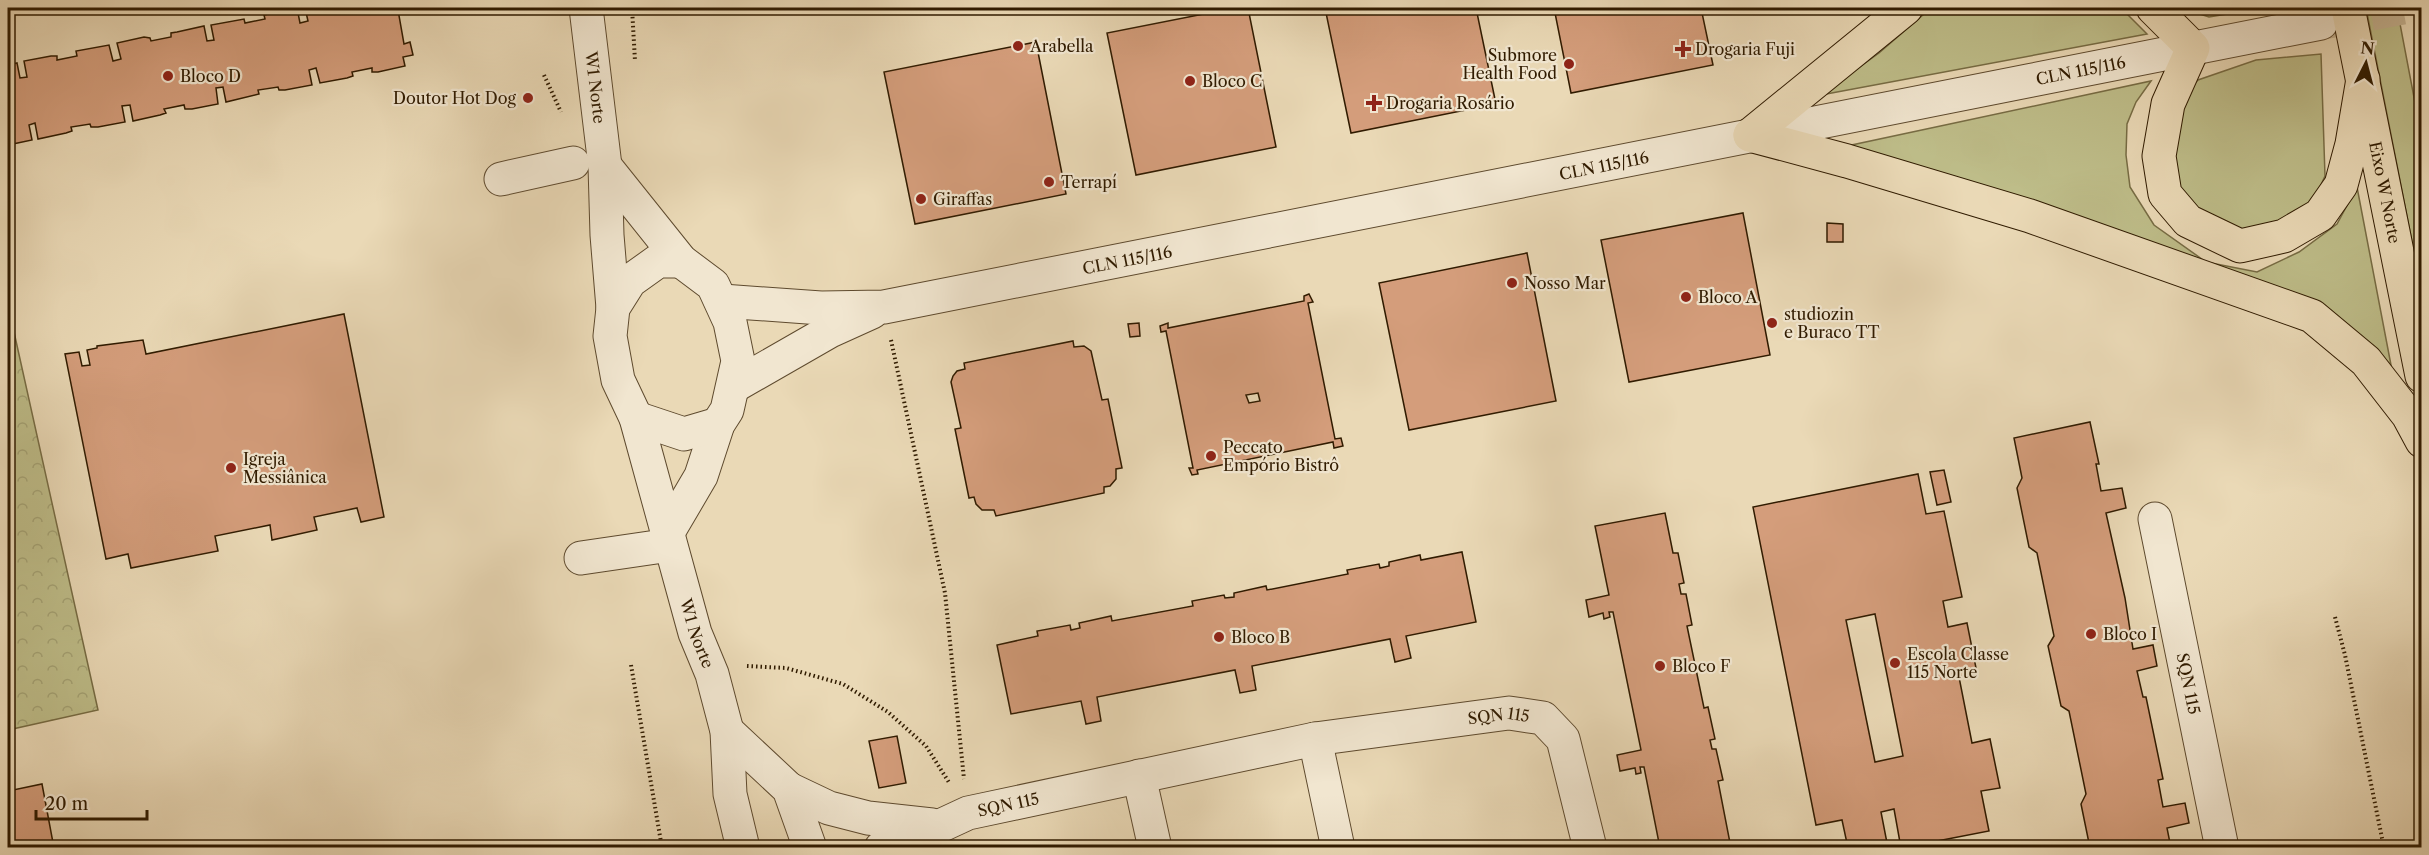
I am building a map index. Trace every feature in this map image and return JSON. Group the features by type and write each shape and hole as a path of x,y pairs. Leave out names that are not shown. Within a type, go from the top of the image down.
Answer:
{"main road":[{"path":"1750,135 1906,8"},
{"path":"2153,8 2193,48 2168,104 2159,156 2165,194 2188,221 2240,246 2284,236 2320,215 2341,185 2352,144 2363,79"},
{"name":"Eixo W Norte","path":"2335,15 2363,79 2421,376"},
{"path":"1750,135 1847,161 2030,216 2312,316 2366,361 2408,415 2421,441"}],"street":[{"name":"W1 Norte","path":"586,8 605,166 607,236 614,308"},
{"name":"CLN 115/116","path":"722,302 820,308 884,307 1308,225 2193,48 2335,15"},
{"path":"501,178 573,163"},
{"path":"581,558 668,540 701,477 718,424 727,410 738,361 730,322 713,285 681,261 605,166"},
{"path":"681,261 658,261 630,281 614,308 610,336 618,380 636,418 684,434 718,424"},
{"name":"CLN 115/116","path":"734,386 830,331 884,307"},
{"name":"W1 Norte","path":"636,418 694,633 712,674 727,731 730,794 743,848"},
{"name":"SQN 115","path":"2155,519 2222,848"},
{"name":"SQN 115","path":"881,848 1139,776 1315,739 1509,713 1543,718 1563,739 1590,848"},
{"path":"727,731 789,789 829,808 868,818 946,829"},
{"path":"1315,739 1338,848"},
{"path":"1139,776 1155,848"},
{"path":"789,789 810,848"}],"path":[{"path":"632,8 635,61"},
{"path":"884,307 945,593 946,829"},
{"path":"2335,617 2384,848"},
{"path":"631,665 662,848"}],"green space":[{"path":"1931,8 2121,8 2147,34 1821,95 1879,53"},
{"path":"2181,8 2264,8 2209,17"},
{"path":"2366,8 2397,8 2421,134 2421,287"},
{"path":"2321,54 2325,176 2309,211 2244,237 2199,214 2174,191 2174,104 2198,80 2256,60"},
{"path":"2151,81 2136,102 2127,124 2126,155 2130,187 2154,225 2206,262 2257,272 2299,252 2337,224 2357,187 2391,365 2345,323 1847,146"},
{"path":"8,305 98,710 8,730"}],"building":[{"name":"Bloco D","path":"297,8 300,23 308,21 305,8 403,8 398,10 404,44 410,42 413,55 403,57 405,66 378,72 372,72 372,68 352,72 353,76 320,83 316,68 309,70 312,85 285,90 279,90 278,87 258,90 259,94 226,102 223,87 216,88 218,104 192,109 185,109 184,105 164,109 166,113 133,121 130,105 122,106 125,122 98,127 91,127 90,124 71,127 72,131 38,139 35,123 29,125 32,140 8,145 8,65 17,63 20,78 27,77 24,61 51,56 57,56 57,60 77,56 76,51 109,45 113,61 121,59 117,43 144,37 150,38 151,41 171,37 171,33 204,26 207,41 214,40 211,25 244,19 245,23 265,19 264,15"},
{"name":"Bloco C","path":"1234,8 1248,8 1276,147 1136,175 1107,33"},
{"path":"1325,8 1476,8 1496,104 1351,133"},
{"path":"1554,8 1701,8 1713,65 1571,93"},
{"path":"1036,42 1066,194 915,224 884,72"},
{"name":"Bloco A","path":"1743,213 1770,355 1629,382 1601,240"},
{"path":"1827,223 1843,224 1843,242 1827,242"},
{"path":"1527,253 1556,401 1409,430 1379,283"},
{"path":"1309,294 1313,302 1308,303 1335,439 1341,438 1343,446 1334,448 1333,442 1197,470 1198,474 1192,475 1189,468 1193,468 1166,331 1161,332 1160,326 1168,323 1168,328 1304,301 1304,296","holes":["1258,393 1260,401 1249,403 1246,395"]},
{"name":"Igreja Messiânica","path":"344,314 384,517 361,522 357,508 314,517 317,530 272,540 270,525 215,536 218,551 131,568 128,554 106,559 65,354 79,352 82,366 90,365 87,350 97,348 97,346 143,340 146,354"},
{"path":"1139,323 1140,336 1130,337 1128,324"},
{"path":"1073,341 1074,347 1084,346 1091,351 1102,400 1108,399 1122,468 1116,469 1116,479 1110,486 1104,487 1104,493 996,516 994,510 982,510 976,504 974,497 969,498 955,429 961,428 951,382 953,376 957,371 965,369 964,363"},
{"name":"Bloco I","path":"2090,422 2099,464 2096,464 2101,491 2122,488 2126,508 2106,513 2125,598 2133,649 2153,645 2157,666 2137,671 2143,697 2146,697 2163,779 2158,780 2163,807 2185,803 2189,823 2167,828 2171,848 2090,848 2081,804 2086,794 2069,711 2061,706 2048,646 2054,636 2037,553 2029,547 2017,488 2022,478 2014,438"},
{"path":"1944,470 1951,502 1937,505 1930,472"},
{"name":"Escola Classe 115 Norte","path":"1918,474 1926,514 1944,511 1962,597 1943,601 1948,627 1967,623 1977,673 1959,677 1972,743 1990,739 2000,788 1981,791 1989,831 1901,848 1894,809 1881,812 1888,848 1848,848 1842,820 1816,825 1753,507","holes":["1875,614 1903,756 1875,762 1846,620"]},
{"name":"Bloco F","path":"1665,513 1673,553 1678,553 1684,583 1679,584 1681,594 1686,594 1692,625 1687,626 1704,708 1708,707 1715,739 1710,740 1712,749 1716,749 1723,780 1718,781 1731,848 1660,848 1644,767 1640,767 1641,773 1636,774 1635,768 1620,771 1617,755 1641,750 1613,612 1609,612 1610,617 1604,619 1603,613 1589,617 1586,600 1609,595 1595,526"},
{"name":"Bloco B","path":"1462,552 1476,622 1406,636 1411,658 1395,662 1390,639 1252,666 1256,690 1240,693 1235,670 1097,697 1101,721 1086,724 1081,701 1011,714 997,645 1038,636 1037,631 1070,625 1071,630 1080,628 1079,623 1111,616 1112,621 1193,606 1192,601 1224,595 1225,598 1234,597 1234,593 1266,586 1267,590 1348,574 1347,570 1379,564 1380,568 1389,566 1389,562 1420,555 1421,560"},
{"path":"897,736 906,783 879,788 869,741"},
{"path":"42,784 54,848 8,848 8,791"},
{"path":"1466,843 1467,848 1444,848"}],"tunnel":[{"path":"2323,23 2403,8"}],"place":[{"name":"Arabella","path":"1018,46"},
{"name":"Drogaria Fuji","path":"1683,49"},
{"name":"Submore Health Food","path":"1569,64"},
{"name":"Bloco D","path":"168,76"},
{"name":"Bloco C","path":"1190,81"},
{"name":"Doutor Hot Dog","path":"528,98"},
{"name":"Drogaria Rosário","path":"1374,103"},
{"name":"Terrapí","path":"1049,182"},
{"name":"Giraffas","path":"921,199"},
{"name":"Nosso Mar","path":"1512,283"},
{"name":"Bloco A","path":"1686,297"},
{"name":"studiozin e Buraco TT","path":"1772,323"},
{"name":"Peccato Empório Bistrô","path":"1211,456"},
{"name":"Igreja Messiânica","path":"231,468"},
{"name":"Bloco I","path":"2091,634"},
{"name":"Bloco B","path":"1219,637"},
{"name":"Escola Classe 115 Norte","path":"1895,663"},
{"name":"Bloco F","path":"1660,666"}]}
